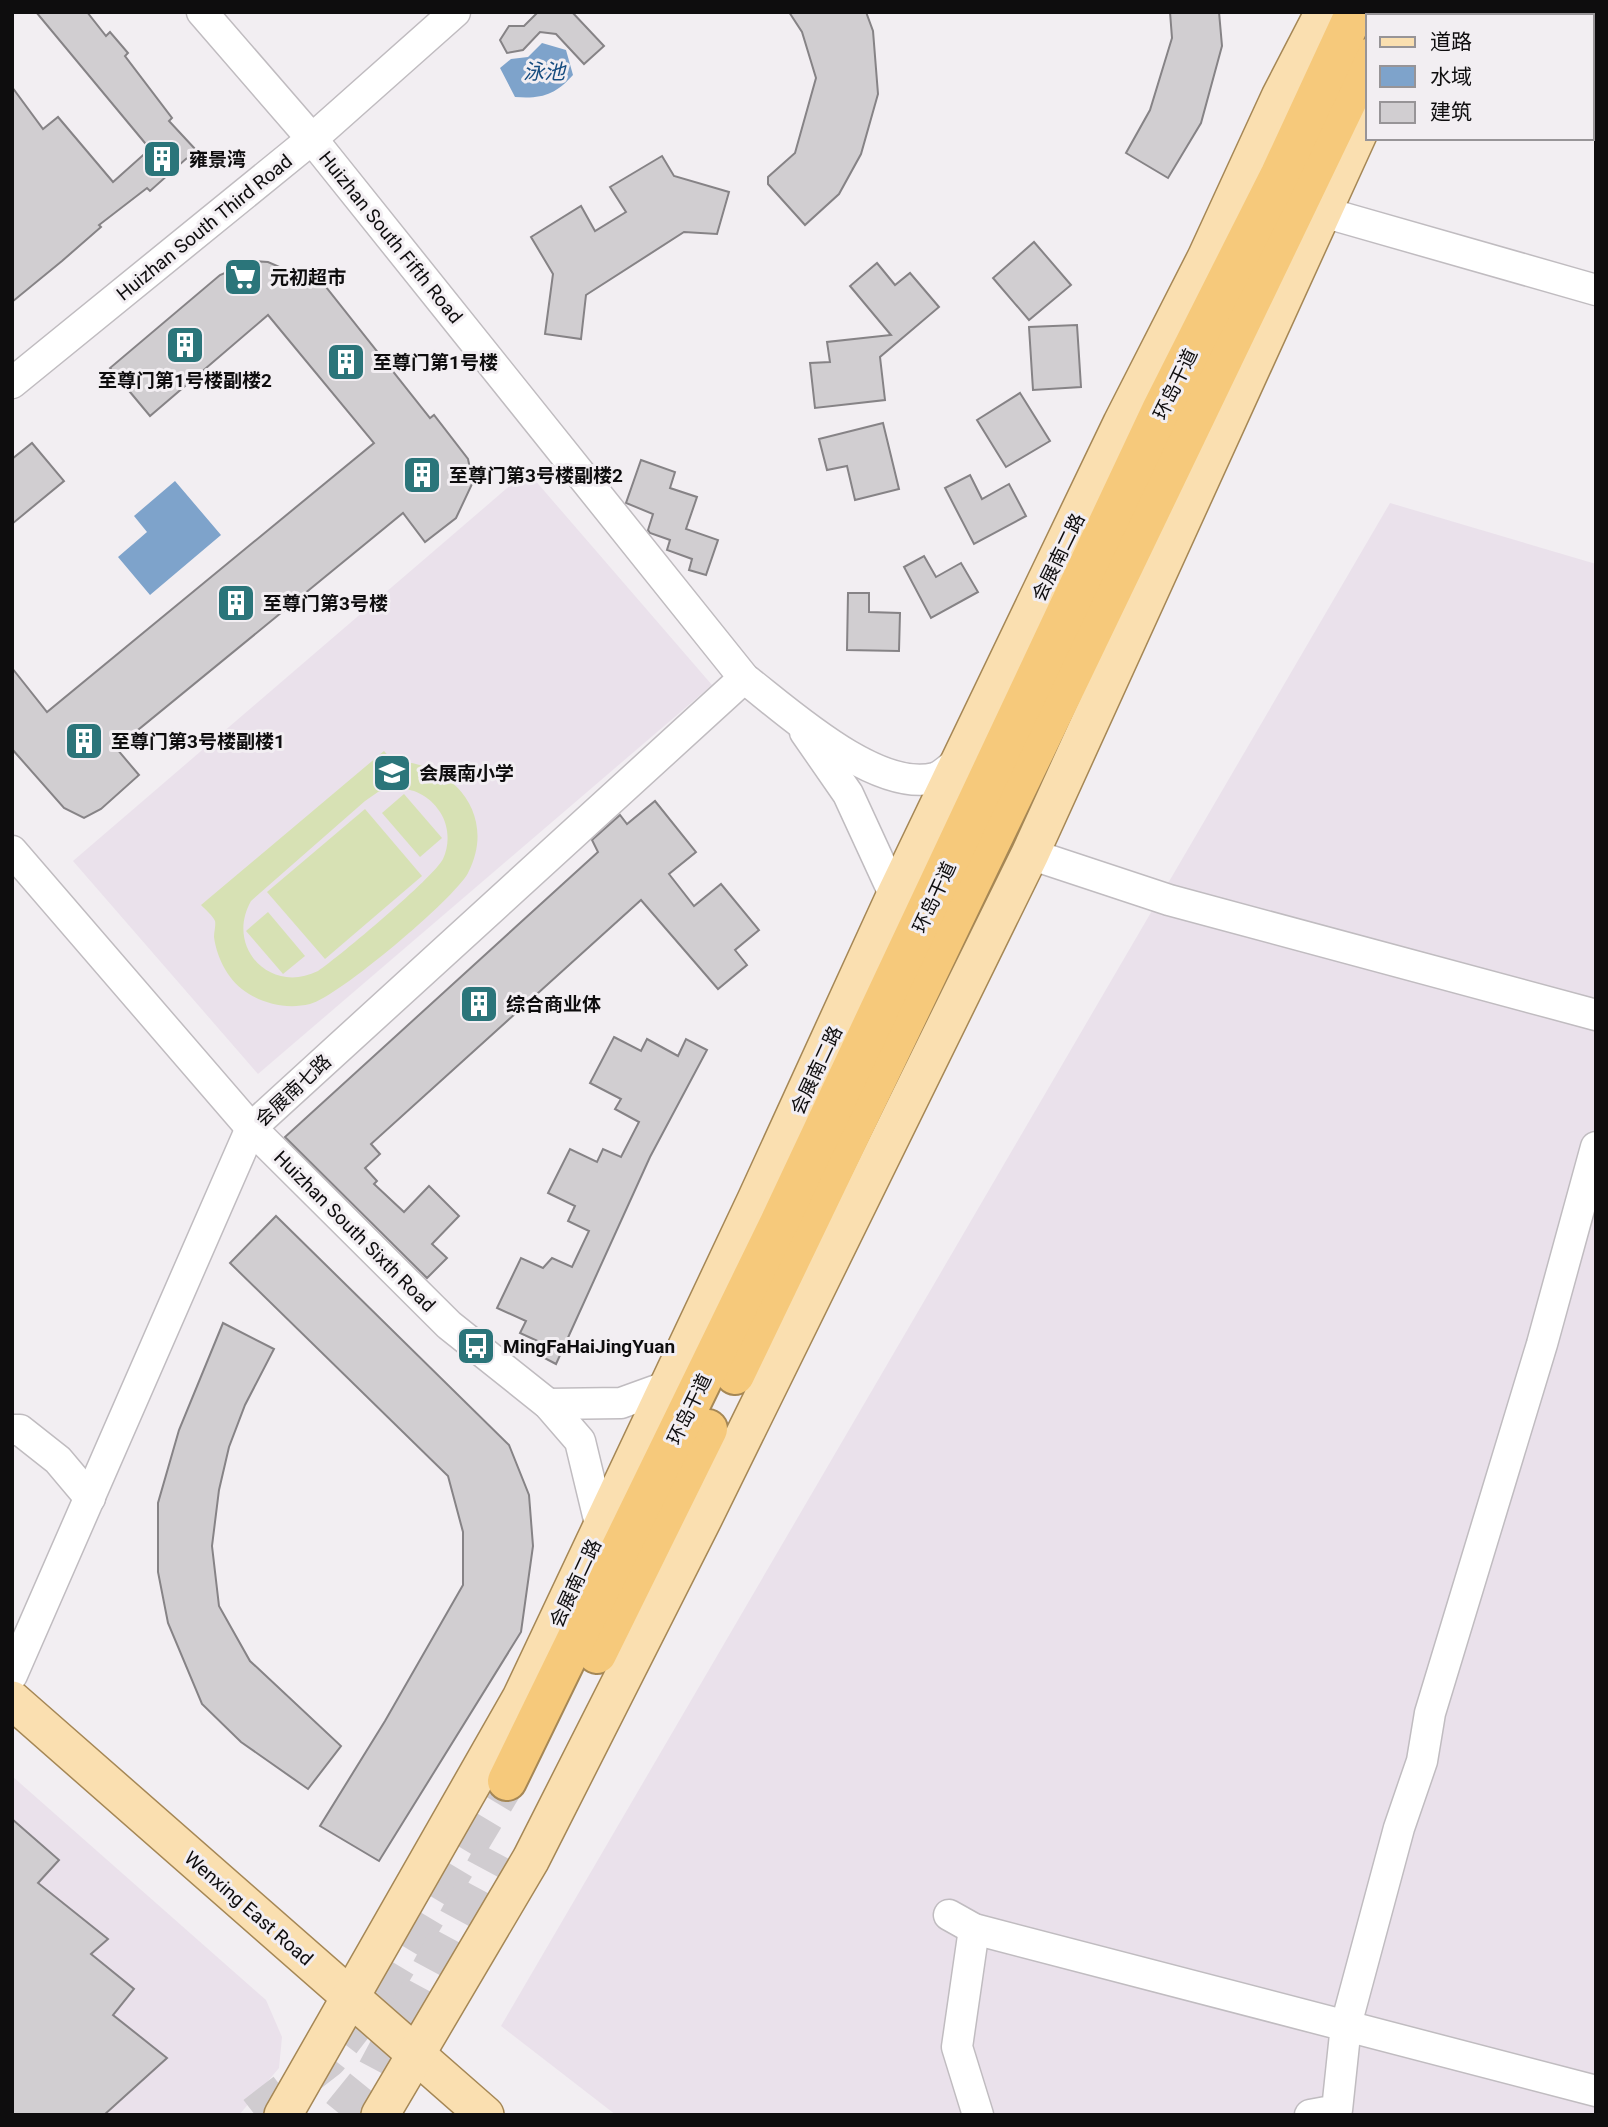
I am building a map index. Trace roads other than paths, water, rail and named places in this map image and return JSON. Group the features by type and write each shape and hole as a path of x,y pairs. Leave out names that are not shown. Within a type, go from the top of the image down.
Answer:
{"highway":[{"name":"环岛干道","path":"1355,12 1280,174 1161,410 517,1785 764,1316 1034,755 1090,631 1366,62"}],"main road":[{"name":"会展南二路","path":"283,2115 521,1698 895,896 1122,424 1206,258 1280,97 1324,12"},
{"path":"380,2115 531,1859 702,1521 1030,854 1366,116"},
{"name":"Wenxing East Road","path":"12,1700 409,2067 447,2115"},
{"name":"Wenxing East Road","path":"12,1727 344,2006"},
{"name":"Wenxing East Road","path":"409,2067 485,2115"}],"street":[{"name":"Huizhan South Fifth Road","path":"202,12 312,139 744,678 795,717"},
{"name":"Huizhan South Third Road","path":"12,383 312,139 455,12"},
{"path":"1323,212 1596,290"},
{"name":"会展南七路","path":"12,1675 251,1128 744,678"},
{"path":"795,717 880,772 910,779 936,778 961,759"},
{"path":"795,717 848,794 895,896"},
{"name":"Huizhan South Sixth Road","path":"12,851 251,1128 449,1325 548,1404 580,1441 601,1528"},
{"path":"1030,854 1169,900 1596,1015"},
{"path":"1310,2115 1336,2110 1346,2025 1399,1828 1422,1761 1430,1713 1542,1344 1596,1147"},
{"path":"548,1404 621,1403 668,1386"},
{"path":"12,1430 20,1430 58,1460 90,1498"},
{"path":"978,2115 957,2047 961,1922 1596,2091"}],"water":[{"name":"泳池","path":"542,43 566,50 573,75 547,94 515,97 500,68 511,59 528,57"},
{"path":"175,481 221,535 150,595 118,557 147,532 134,516"}],"tunnel":[{"path":"255,2115 328,2059 385,1985 507,1781"},
{"path":"341,2115 375,2073 494,1851"}],"place":[{"name":"雍景湾","path":"162,159"},
{"name":"元初超市","path":"243,277"},
{"name":"至尊门第1号楼副楼2","path":"185,345"},
{"name":"至尊门第1号楼","path":"346,362"},
{"name":"至尊门第3号楼副楼2","path":"422,475"},
{"name":"至尊门第3号楼","path":"236,603"},
{"name":"至尊门第3号楼副楼1","path":"84,741"},
{"name":"会展南小学","path":"392,773"},
{"name":"综合商业体","path":"479,1004"},
{"name":"MingFaHaiJingYuan","path":"476,1346"}]}
